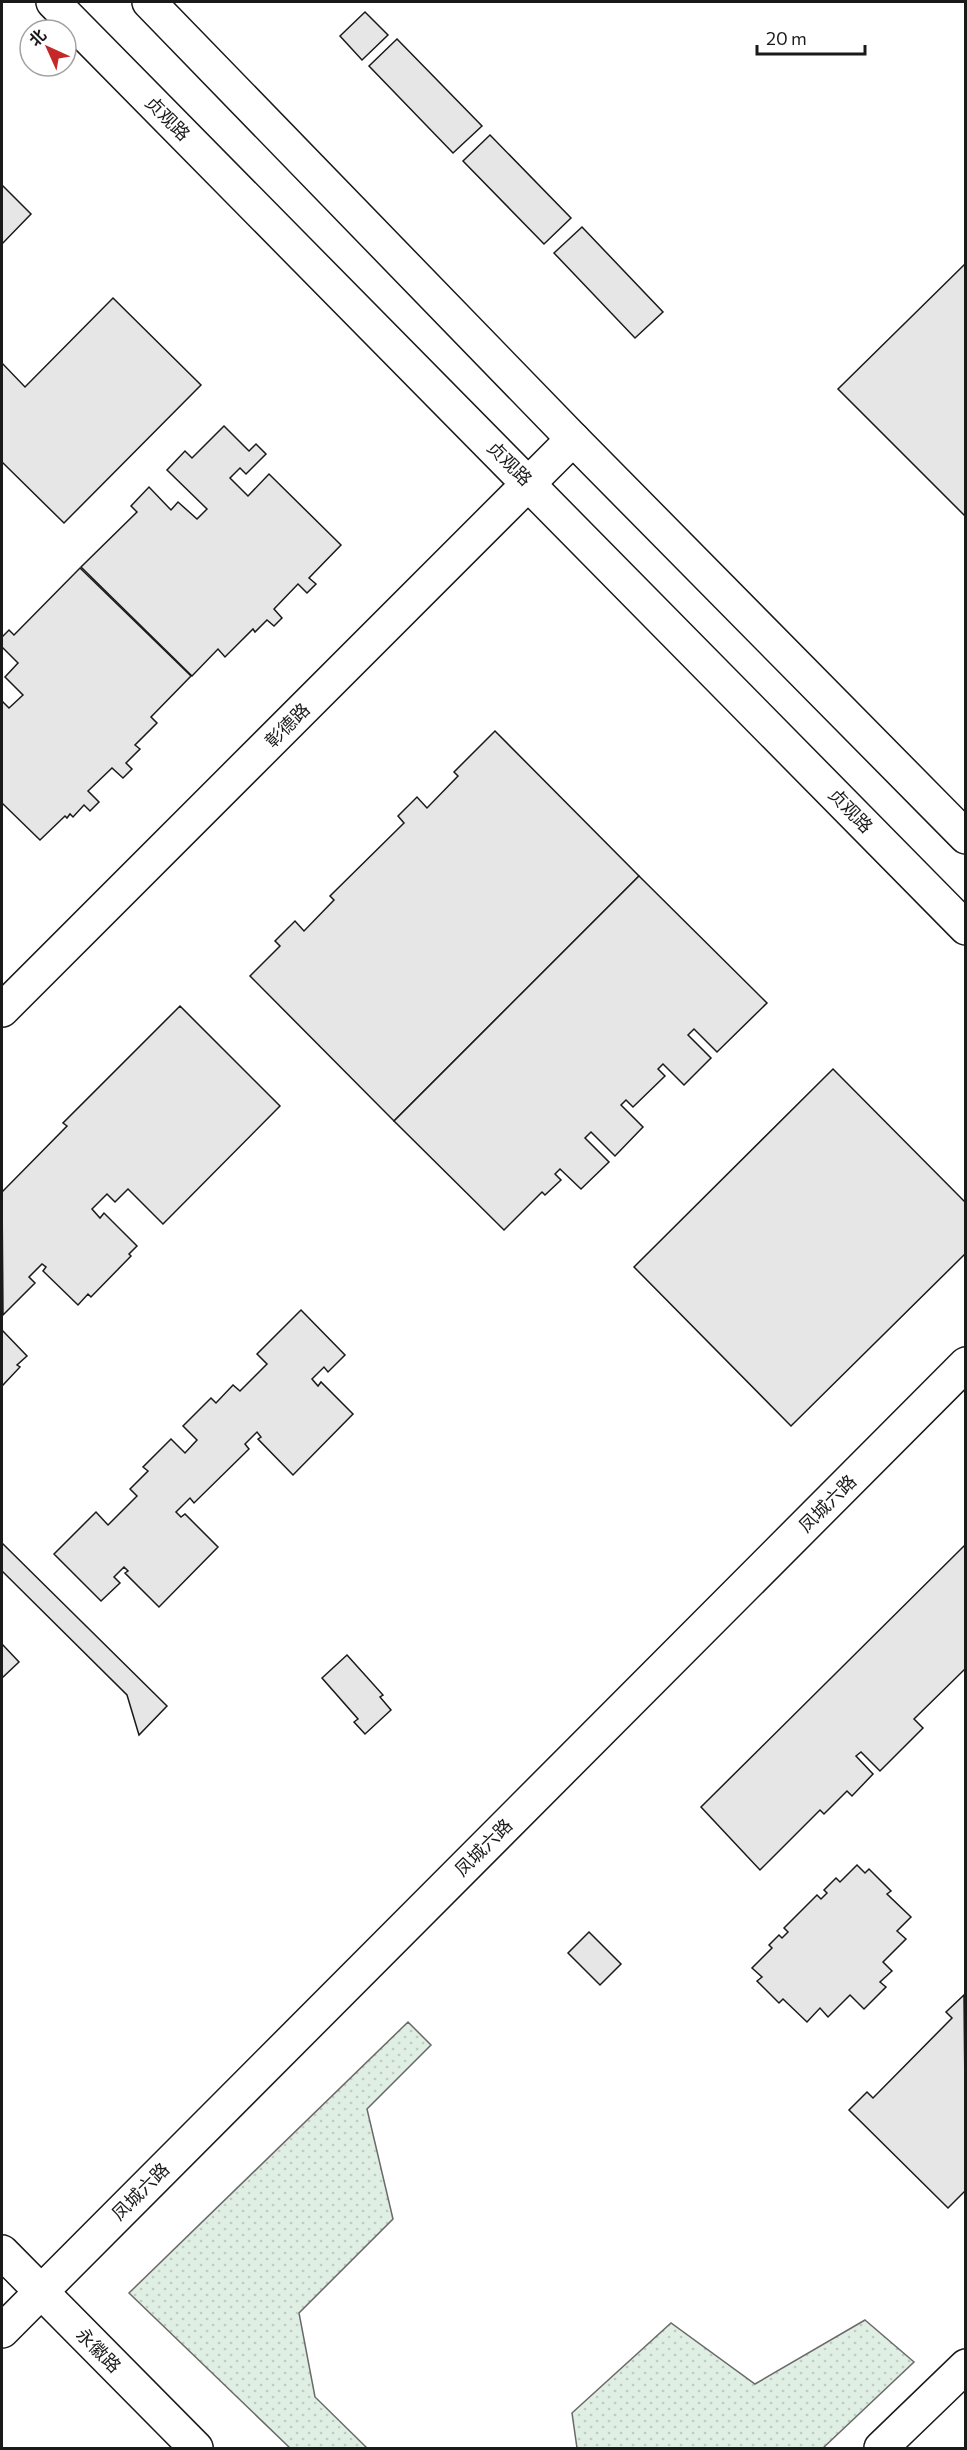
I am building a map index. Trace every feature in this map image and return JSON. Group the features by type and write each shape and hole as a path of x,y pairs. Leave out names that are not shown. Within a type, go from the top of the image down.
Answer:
{"street":[{"name":"贞观路","path":"53,2 529,482 966,928"},
{"path":"148,2 573,439 966,837"},
{"name":"彰德路","path":"2,1010 573,439"},
{"name":"凤城六路","path":"2,2331 966,1364"},
{"name":"永徽路","path":"2,2252 196,2448"},
{"path":"881,2448 966,2366"}],"green space":[{"path":"408,2022 431,2045 367,2109 393,2219 299,2313 315,2397 367,2448 290,2448 129,2293"},
{"path":"865,2320 914,2362 823,2448 577,2448 572,2413 671,2323 755,2384"}],"building":[{"path":"365,12 388,35 362,60 340,36"},
{"path":"397,39 482,126 453,153 369,66"},
{"path":"490,135 571,218 544,244 463,161"},
{"path":"2,185 31,214 2,244"},
{"path":"582,227 663,312 635,338 554,253"},
{"path":"966,263 966,517 838,389"},
{"path":"113,298 201,385 64,523 2,462 2,363 25,387"},
{"path":"224,426 249,451 256,444 266,454 246,474 240,468 230,478 248,496 269,474 341,545 309,578 316,584 307,593 298,584 274,609 282,618 274,626 267,620 255,632 253,629 225,657 218,649 192,676 81,567 137,512 131,506 149,487 171,510 178,502 197,519 207,509 167,470 185,451 192,458"},
{"path":"80,568 191,676 151,717 157,723 135,745 140,749 126,763 132,769 123,778 112,768 88,791 99,802 90,811 84,805 73,817 70,814 67,818 65,816 40,840 2,803 2,701 9,708 23,695 5,677 18,663 2,647 2,637 9,630 14,635"},
{"path":"495,731 639,876 394,1121 250,976 280,946 275,941 295,921 304,931 334,900 330,896 404,823 398,816 417,797 427,808 458,776 454,772"},
{"path":"639,876 767,1003 717,1052 694,1029 688,1035 711,1058 684,1085 663,1064 658,1069 665,1076 633,1107 626,1100 621,1105 643,1127 615,1156 591,1132 585,1138 609,1162 581,1189 560,1169 555,1174 561,1180 545,1195 542,1192 504,1230 394,1121"},
{"path":"180,1006 280,1106 163,1224 128,1189 115,1202 107,1194 92,1209 100,1218 104,1213 137,1246 129,1254 131,1256 91,1297 88,1294 78,1305 43,1271 46,1267 42,1264 29,1277 35,1283 3,1315 2,1192 67,1126 63,1123"},
{"path":"833,1069 966,1203 966,1253 791,1426 634,1267"},
{"path":"301,1310 345,1355 328,1372 324,1367 312,1379 318,1386 321,1382 353,1414 293,1475 258,1439 261,1437 257,1432 245,1444 249,1449 194,1503 190,1498 176,1512 181,1517 185,1514 218,1547 159,1607 125,1573 128,1571 124,1567 114,1577 120,1583 101,1601 54,1554 96,1512 108,1525 137,1496 130,1489 148,1471 143,1467 171,1439 185,1453 197,1440 183,1426 211,1398 216,1403 233,1385 240,1391 267,1364 257,1354"},
{"path":"2,1330 27,1356 17,1365 20,1367 2,1386"},
{"path":"2,1543 167,1706 139,1735 127,1695 2,1571"},
{"path":"966,1544 966,1668 914,1719 923,1728 880,1771 861,1752 856,1756 873,1774 852,1796 847,1791 824,1814 820,1810 760,1870 701,1807"},
{"path":"2,1644 19,1662 2,1678"},
{"path":"347,1655 383,1695 380,1697 391,1710 365,1734 354,1722 358,1719 322,1678"},
{"path":"857,1865 865,1873 869,1869 891,1891 887,1894 911,1917 897,1931 906,1939 883,1962 892,1971 880,1982 886,1987 864,2009 850,1995 828,2017 820,2008 807,2022 783,1999 779,2003 757,1981 762,1977 752,1968 772,1948 769,1945 779,1935 782,1938 788,1932 784,1928 817,1895 821,1899 827,1893 824,1890 836,1878 840,1882"},
{"path":"589,1932 621,1964 600,1985 568,1953"},
{"path":"964,1995 966,2190 948,2208 849,2110 867,2092 873,2098 952,2018 946,2012"}]}
